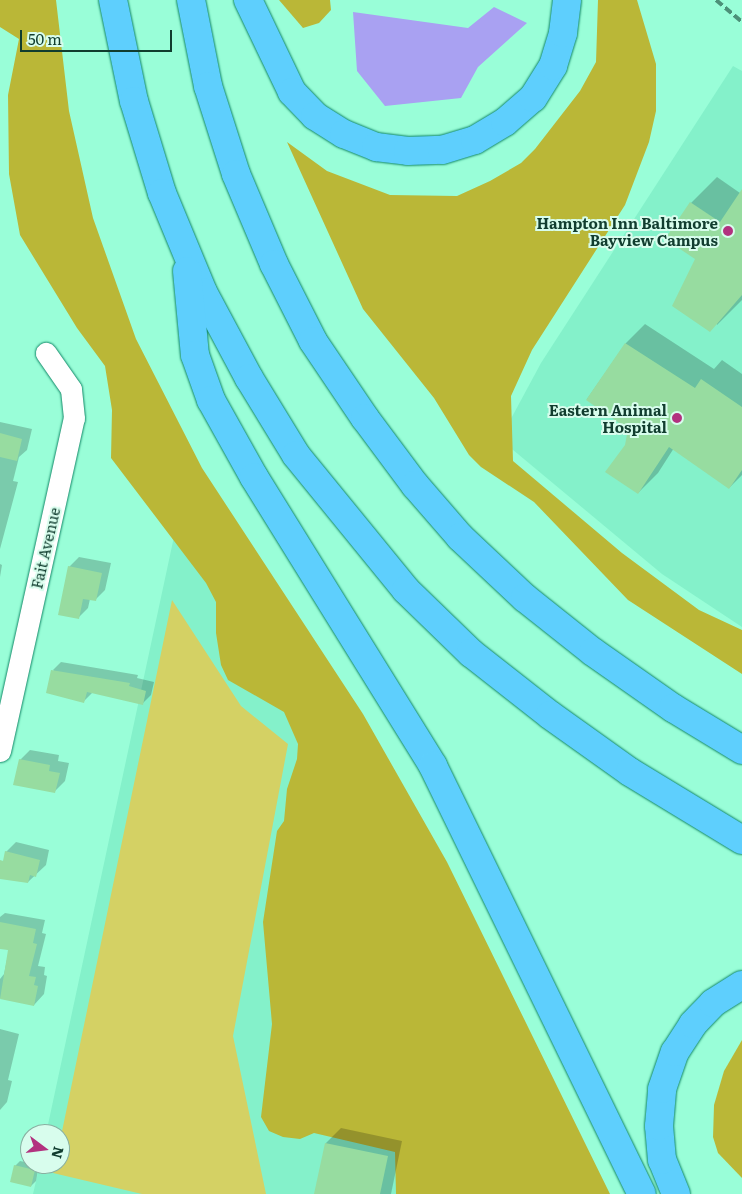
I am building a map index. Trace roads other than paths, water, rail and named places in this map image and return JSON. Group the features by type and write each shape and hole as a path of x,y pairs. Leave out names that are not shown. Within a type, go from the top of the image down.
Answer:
{"highway":[{"path":"113,0 134,101 162,193 184,240 203,292 249,378 296,455 347,522 406,590 471,653 550,715 630,772 742,840"},
{"path":"191,0 208,86 236,174 274,264 313,342 415,485 460,537 525,598 593,652 673,708 742,750"},
{"path":"248,0 292,92 315,116 344,134 376,147 408,151 442,150 475,140 505,122 533,98 553,66 563,33 567,0"},
{"path":"184,240 195,355 211,400 254,477 433,766 642,1194"},
{"path":"593,652 742,731"},
{"path":"676,1194 662,1160 659,1126 662,1089 675,1052 693,1024 714,1003 742,985"}],"street":[{"name":"Fait Avenue","path":"0,751 3,720 74,418 71,389 46,352"}],"railway":[{"path":"716,0 742,22"}],"place":[{"name":"Hampton Inn Baltimore Bayview Campus","path":"728,231"},
{"name":"Eastern Animal Hospital","path":"677,418"}]}
